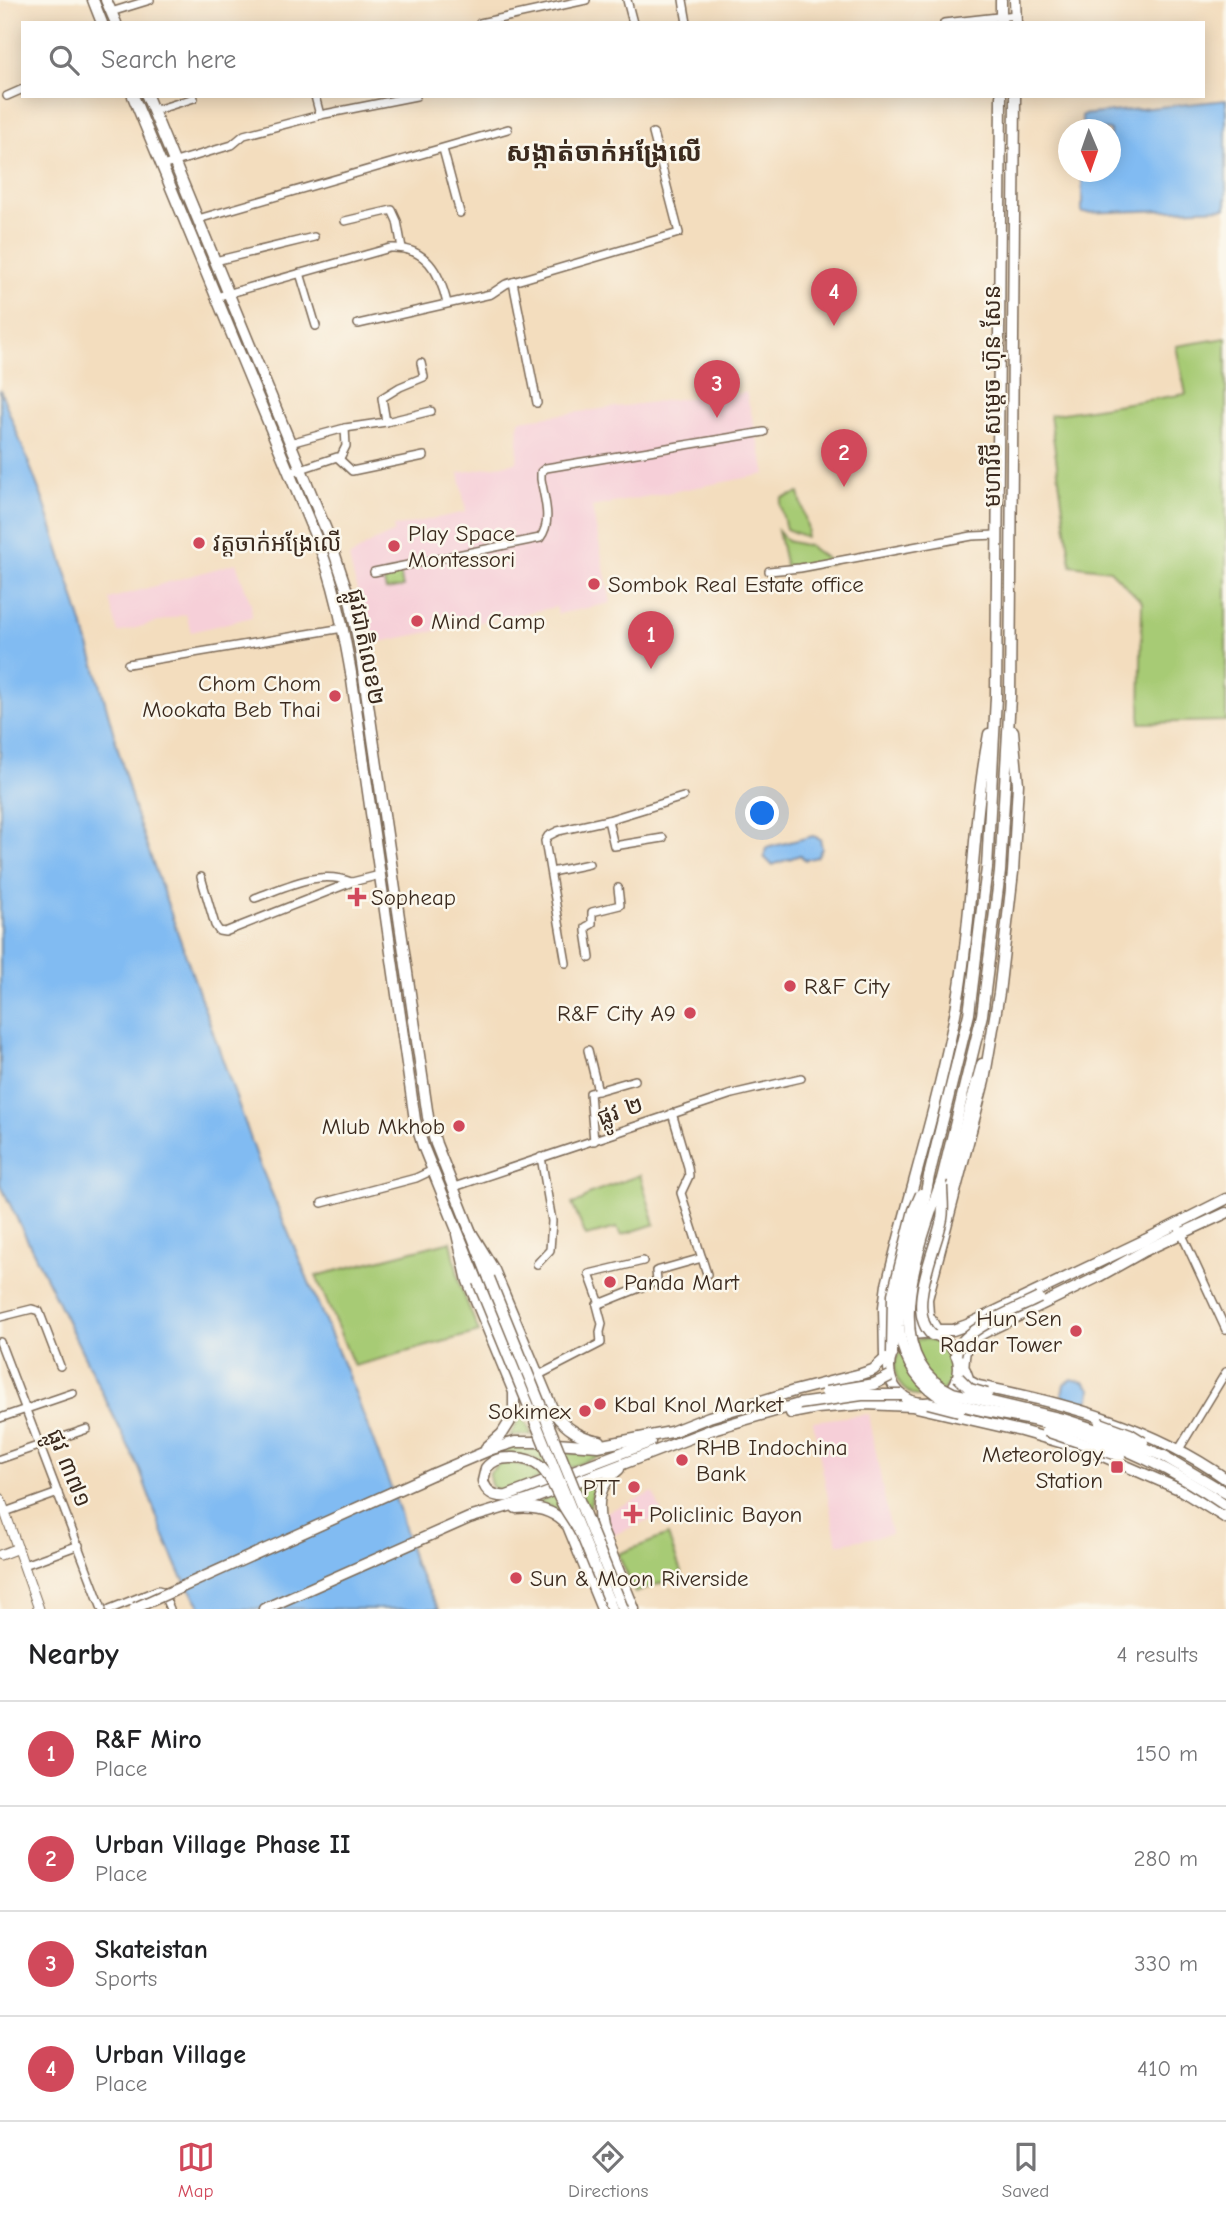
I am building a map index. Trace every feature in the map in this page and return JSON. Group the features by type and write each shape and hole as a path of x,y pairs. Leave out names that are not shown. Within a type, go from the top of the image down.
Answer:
{"main road":[{"path":"93,0 101,21"},
{"path":"106,0 113,18"},
{"path":"1001,0 1001,19"},
{"path":"1015,0 1016,19"},
{"name":"ផ្លូវជាតិលេខ២","path":"134,98 162,166 290,443 344,578 363,672 380,875 415,1120 457,1234"},
{"name":"ផ្លូវជាតិលេខ២","path":"150,98 153,111 215,261 222,295 289,473 324,557 343,628 428,1117 469,1230"},
{"name":"មហាវិថី សម្តេច ហ៊ុន សែន","path":"996,697 1000,98"},
{"name":"មហាវិថី សម្តេច ហ៊ុន សែន","path":"1010,697 1015,98"},
{"path":"351,673 363,672"},
{"path":"996,697 979,782 974,869 960,987 951,1034 887,1285 884,1307 890,1376 902,1395 912,1401 1056,1440 1119,1462 1200,1500 1226,1518"},
{"path":"996,697 990,816 979,943 964,1037 929,1176 900,1309 901,1343 917,1375 935,1393 950,1401 1060,1427 1163,1462"},
{"path":"960,1356 936,1331 928,1315 927,1299 977,1039 992,944 1010,697"},
{"path":"1010,697 1018,784 1006,946 984,1081 911,1288 908,1309 910,1340 924,1370 940,1387 953,1393 1063,1419 1109,1434 1226,1493"},
{"path":"978,815 1016,817"},
{"path":"912,1406 899,1399 888,1387 884,1376 895,1286 914,1210 929,1176"},
{"path":"915,1179 949,1184"},
{"path":"921,1327 914,1319 917,1289 936,1215 949,1184"},
{"path":"936,1331 923,1324 920,1309 949,1184"},
{"path":"1179,1229 1226,1199"},
{"path":"612,1609 563,1505 551,1478 541,1466 517,1457 499,1459 486,1468 483,1481 490,1493 499,1497 507,1496 676,1430 727,1411 873,1370 908,1338 967,1325 1179,1229 1226,1213"},
{"path":"469,1230 483,1280 602,1609"},
{"path":"469,1230 494,1270 554,1413 571,1431 591,1440 631,1440"},
{"path":"457,1234 483,1280 623,1609"},
{"path":"457,1234 468,1281 514,1392 515,1403 514,1413 502,1434 475,1455"},
{"path":"960,1356 972,1338 1096,1278 1145,1245"},
{"path":"1122,1262 1092,1272 968,1334 958,1345 959,1365 965,1386 977,1392 1052,1408 1130,1434 1163,1462 1226,1506"},
{"path":"887,1357 897,1338 906,1332 921,1327 936,1331"},
{"path":"927,1406 946,1395 961,1373"},
{"path":"961,1373 978,1386 1066,1405 1115,1421 1180,1451 1226,1479"},
{"path":"134,1608 475,1455 515,1442 598,1446 712,1423 874,1384 890,1376"},
{"path":"264,1609 456,1523 529,1500 716,1428 798,1401 862,1395 902,1395"},
{"path":"684,1441 817,1408 865,1404 927,1406 1058,1434 1120,1456 1163,1462"},
{"path":"1119,1462 1133,1429"},
{"path":"1165,1482 1180,1451"},
{"path":"601,1528 599,1493 611,1475 632,1460"},
{"path":"496,1510 540,1508 564,1521 577,1535"},
{"path":"577,1535 571,1521 573,1514 587,1510 601,1528 634,1609"}],"street":[{"path":"113,18 150,0"},
{"path":"511,20 586,0"},
{"path":"627,0 632,21"},
{"path":"683,0 687,21"},
{"path":"972,21 1016,19"},
{"path":"7,96 21,90"},
{"path":"153,111 194,98"},
{"path":"316,98 320,116"},
{"path":"162,166 232,145 244,135 406,98"},
{"path":"198,219 508,130"},
{"path":"358,324 491,295 506,284 680,233 653,133"},
{"path":"443,149 460,214"},
{"path":"345,221 392,210 402,248"},
{"path":"215,261 314,237"},
{"path":"222,295 390,248 402,248 425,258 437,271 447,303"},
{"path":"300,273 316,326"},
{"path":"513,282 537,403"},
{"path":"386,422 383,397 424,377 421,363"},
{"path":"290,443 345,428 431,411"},
{"path":"289,473 340,458 346,446 345,428"},
{"path":"374,572 540,538 548,522 541,479 541,472 546,468 764,432"},
{"path":"340,458 352,471 424,456"},
{"path":"769,570 800,568 972,536 998,535"},
{"path":"128,664 343,628"},
{"path":"566,963 545,841 548,836 683,797"},
{"path":"608,820 614,846 663,838"},
{"path":"551,872 589,864"},
{"path":"201,877 215,925 219,931 225,932 352,882 380,875"},
{"path":"255,898 321,877 337,876 352,882"},
{"path":"590,958 586,927 592,924 592,912 620,905 618,888"},
{"path":"588,1049 598,1091"},
{"name":"ផ្លូវ ២","path":"454,1188 672,1113 732,1094 801,1078"},
{"path":"594,1141 590,1094 635,1080"},
{"path":"672,1113 688,1167 689,1176 681,1193 707,1274"},
{"path":"537,1264 550,1250 552,1220 541,1157"},
{"path":"322,1203 416,1178 433,1170"},
{"path":"1179,1229 1226,1331"},
{"path":"537,1376 601,1343 602,1324 597,1306 657,1281 655,1271 702,1258"},
{"path":"600,1304 589,1274 643,1261"},
{"path":"0,1317 33,1309 38,1311 60,1366"},
{"name":"ផ្លូវ ៣៧១","path":"0,1342 102,1609"},
{"path":"1180,1451 1226,1372"},
{"path":"0,1418 73,1394"},
{"path":"0,1460 87,1429"},
{"path":"5,1512 58,1493"},
{"path":"0,1497 5,1512 5,1525 18,1548 39,1609"},
{"path":"24,1565 79,1545"},
{"path":"0,1555 18,1548"},
{"path":"110,1609 158,1590 162,1591 170,1609"}],"shaded area":[{"path":"746,392 766,474 592,507 611,603 558,614 556,607 370,644 349,558 369,544 394,532 393,527 466,512 459,473 517,462 519,420 714,394 716,399"},
{"path":"236,563 251,604 252,617 191,632 186,614 118,633 109,599"},
{"path":"869,1414 891,1534 837,1544 813,1421"},
{"name":"Policlinic Bayon","path":"653,1492 663,1515 613,1535 604,1513"}],"green space":[{"path":"1226,338 1226,721 1140,723 1142,602 1110,570 1071,565 1050,415 1186,394 1176,346"},
{"path":"799,493 808,530 806,537 786,529 780,505 782,498"},
{"path":"778,531 787,541 809,546 832,563 787,572"},
{"path":"399,569 403,587 386,590 382,575"},
{"path":"640,1175 655,1224 621,1235 617,1228 586,1236 572,1204 582,1201 590,1193"},
{"path":"451,1241 460,1285 479,1332 354,1366 316,1276"},
{"path":"924,1339 940,1344 948,1352 953,1368 948,1384 940,1392 924,1397 908,1392 900,1384 895,1368 900,1352 908,1344"},
{"path":"519,1408 532,1435 510,1436 517,1423"},
{"path":"516,1447 568,1453 609,1453 555,1473 531,1457 495,1452"},
{"path":"508,1462 526,1466 543,1477 509,1490 494,1488 490,1482 490,1472 499,1464"},
{"path":"603,1476 593,1491 590,1507 577,1508 567,1518 554,1508 537,1502"},
{"path":"668,1535 682,1575 635,1593 618,1554"}],"water":[{"path":"1226,100 1226,208 1082,213 1082,182 1121,182 1121,119 1082,119 1082,115"},
{"path":"0,389 45,505 95,665 136,815 260,1165 352,1385 399,1509 414,1564 439,1609 202,1609 181,1575 139,1468 0,1184"},
{"path":"813,836 820,839 822,848 817,857 805,860 800,855 772,865 764,857 766,848"},
{"path":"1071,1379 1084,1382 1091,1389 1090,1399 1081,1403 1062,1396 1064,1384"}],"place":[{"name":"Urban Village","path":"834,326"},
{"name":"Skateistan","path":"717,418"},
{"name":"Urban Village Phase II","path":"844,487"},
{"name":"វត្តចាក់អង្រែលើ","path":"199,543"},
{"name":"Play Space Montessori","path":"394,546"},
{"name":"Sombok Real Estate office","path":"594,584"},
{"name":"Mind Camp","path":"417,621"},
{"name":"R&F Miro","path":"651,669"},
{"name":"Chom Chom Mookata Beb Thai","path":"335,696"},
{"name":"Sopheap","path":"357,897"},
{"name":"R&F City","path":"790,986"},
{"name":"R&F City A9","path":"690,1013"},
{"name":"Mlub Mkhob","path":"459,1126"},
{"name":"Panda Mart","path":"610,1282"},
{"name":"Hun Sen Radar Tower","path":"1076,1331"},
{"name":"Kbal Knol Market","path":"600,1404"},
{"name":"Sokimex","path":"585,1411"},
{"name":"RHB Indochina Bank","path":"682,1460"},
{"name":"Meteorology Station","path":"1117,1467"},
{"name":"PTT","path":"634,1487"},
{"name":"Policlinic Bayon","path":"633,1514"},
{"name":"Sun & Moon Riverside","path":"516,1578"}],"district":[{"name":"សង្កាត់ចាក់អង្រែលើ","path":"604,153"}]}
